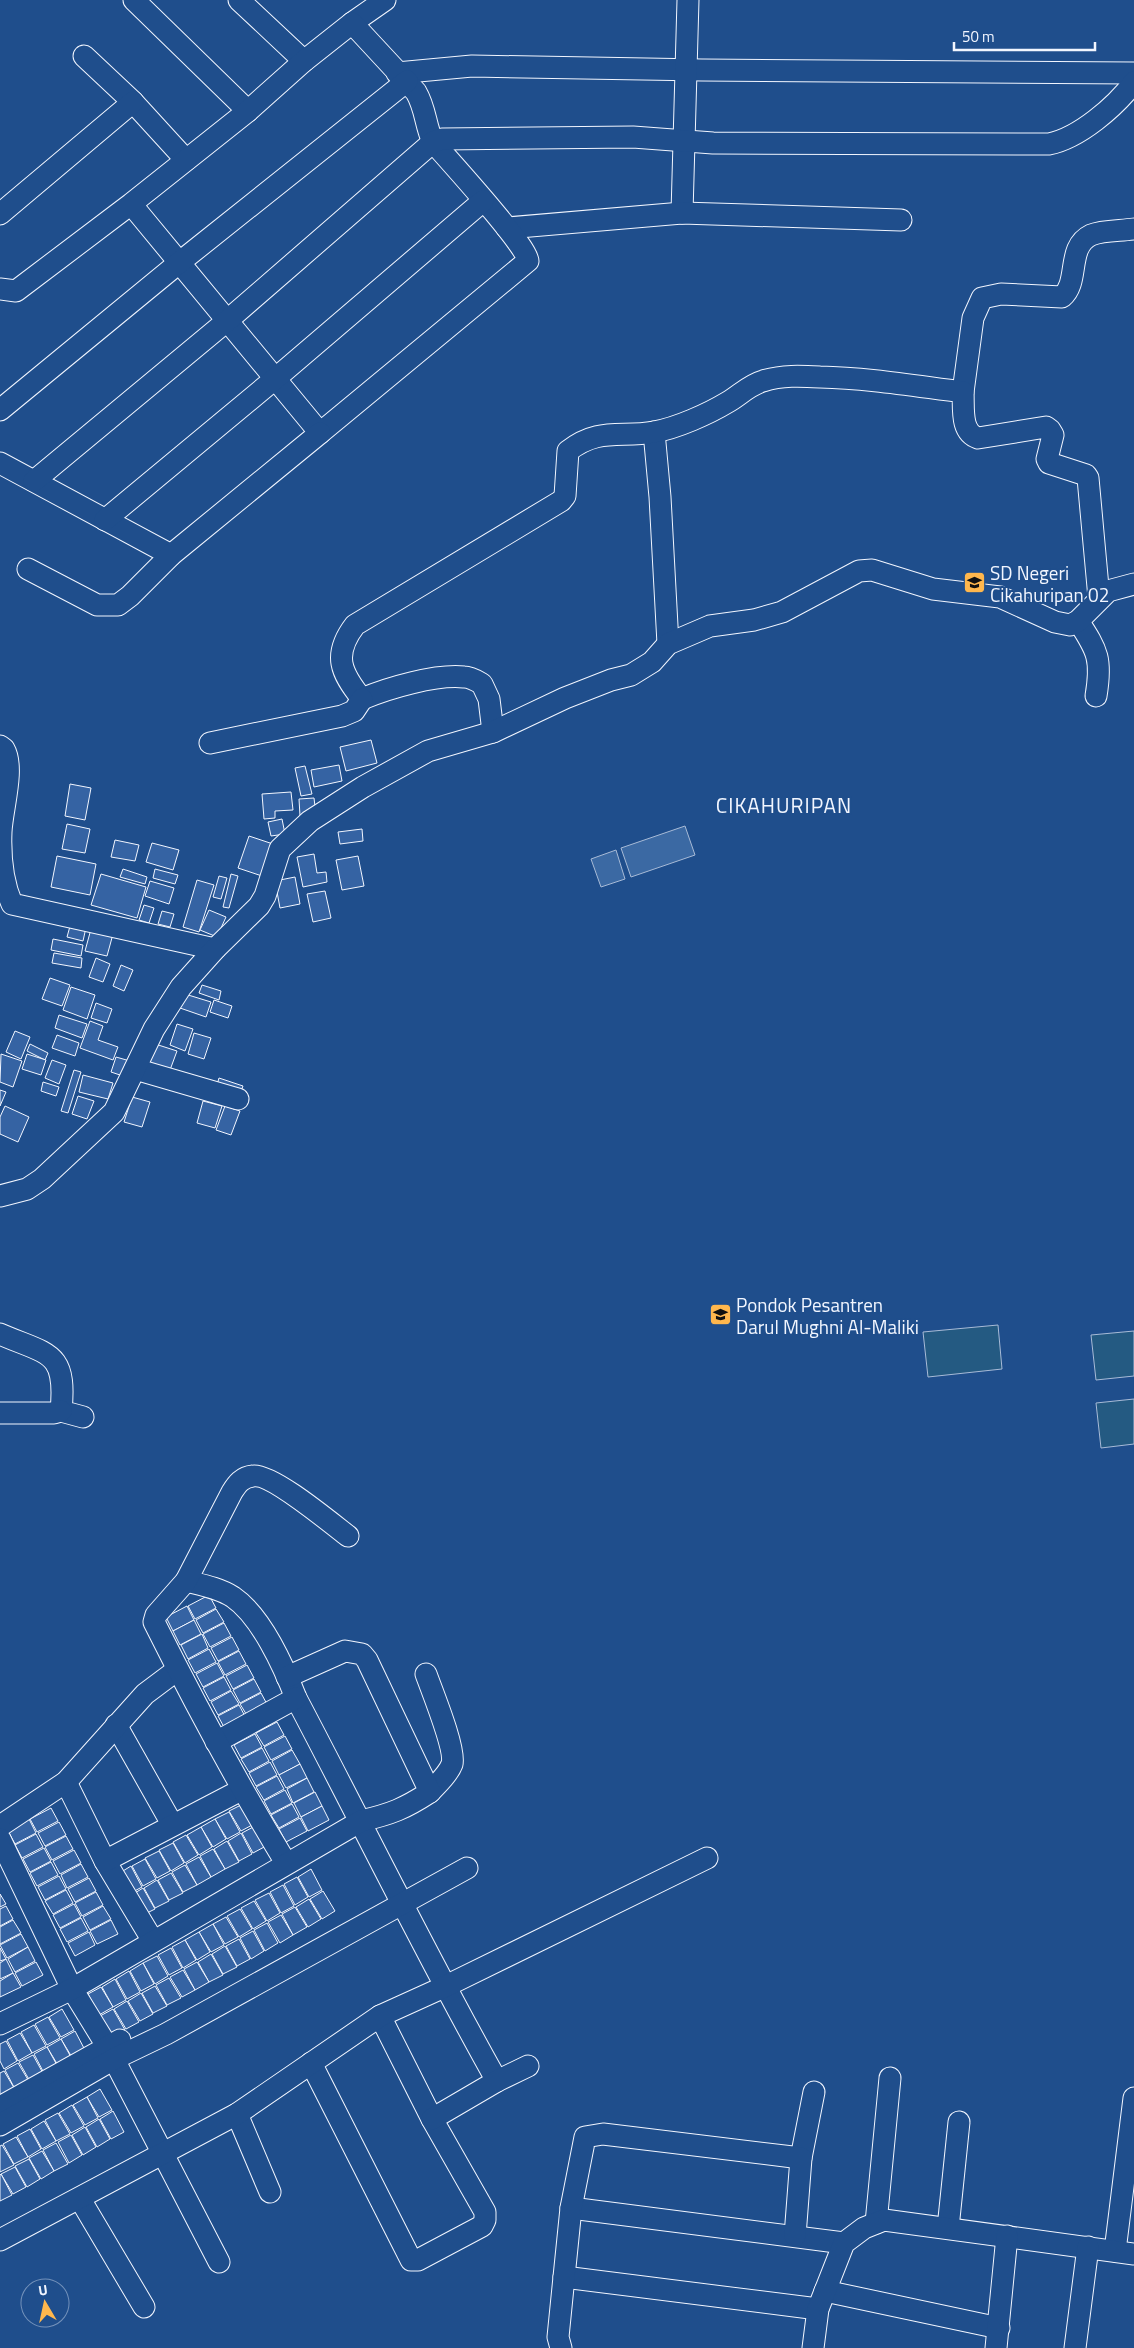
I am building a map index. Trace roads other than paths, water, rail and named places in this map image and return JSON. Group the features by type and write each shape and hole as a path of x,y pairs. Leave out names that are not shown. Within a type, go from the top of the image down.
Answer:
{"street":[{"path":"134,0 248,111"},
{"path":"0,306 8,290 131,204 248,111 304,61 385,0"},
{"path":"682,213 688,0"},
{"path":"249,3 304,61"},
{"path":"28,569 97,605 109,606 118,604 130,596 171,555 528,261 526,254 507,228 433,142 423,104 402,77 352,24"},
{"path":"84,56 133,102 186,160"},
{"path":"0,410 402,77 472,66 1134,73"},
{"path":"34,481 228,320 433,142 442,139 633,138 685,143 1048,144 1063,141 1077,134 1127,92 1134,82"},
{"path":"0,214 133,102"},
{"path":"106,520 483,201"},
{"path":"131,204 320,433"},
{"path":"507,228 682,213 901,220"},
{"path":"1099,598 1090,494 1086,475 1049,462 1047,459 1053,435 1046,427 978,438 972,436 966,427 963,392 973,318 982,298 1001,294 1062,297 1069,290 1078,247 1085,239 1092,235 1134,229"},
{"path":"362,699 346,680 342,667 343,648 346,637 354,625 561,502 565,496 568,451 579,442 598,435 654,432 700,416 727,403 751,386 764,380 787,376 847,378 963,392"},
{"path":"654,432 660,497 668,644"},
{"path":"0,463 171,555"},
{"path":"0,1196 27,1189 60,1164 114,1112 154,1029 181,987 215,949 259,906 280,849 287,840 310,821 417,756 493,732 565,698 644,669 668,644 710,626 754,620 782,612 859,571 872,570 934,589 1000,597 1055,622 1070,625 1078,622 1099,598 1108,591 1134,584"},
{"path":"1078,622 1094,645 1097,654 1100,673 1096,696"},
{"path":"210,743 342,716 354,711 362,699 379,692 446,678 465,677 482,684 489,699 493,732"},
{"path":"0,746 4,749 9,761 1,831 1,861 6,904 215,949"},
{"path":"134,1069 238,1100"},
{"path":"0,1334 51,1356 61,1372 63,1390 61,1410"},
{"path":"0,1413 54,1414 61,1410 83,1417"},
{"path":"286,1863 241,1790 177,1670 154,1622 156,1615 186,1581 240,1480 254,1475 287,1490 348,1536"},
{"path":"186,1581 214,1588 233,1598 255,1619 361,1821 444,1987 497,2081"},
{"path":"287,1677 345,1651 362,1654 368,1660 430,1792"},
{"path":"0,1826 66,1782 145,1694 177,1670"},
{"path":"0,2024 72,1989 361,1821 391,1814 403,1809 430,1792 445,1776 452,1763 450,1742 426,1674"},
{"path":"216,1742 296,1698"},
{"path":"116,1725 172,1824"},
{"path":"66,1782 105,1861 153,1941"},
{"path":"105,1861 172,1824 241,1790"},
{"path":"0,1839 72,1989 110,2053 219,2262"},
{"path":"0,2240 237,2114 380,2016 444,1987 707,1858"},
{"path":"0,2125 56,2086 110,2053 162,2028 400,1899 467,1868"},
{"path":"311,2063 410,2257 414,2261 482,2226 485,2220 485,2212 432,2119 380,2016"},
{"path":"432,2119 497,2081 528,2066"},
{"path":"876,2223 890,2078"},
{"path":"0,2107 56,2086"},
{"path":"795,2236 801,2158 814,2092"},
{"path":"814,2348 822,2300 844,2242 864,2228 884,2220 1124,2252 1134,2098"},
{"path":"237,2114 270,2192"},
{"path":"948,2228 959,2122"},
{"path":"561,2348 558,2337 571,2208 584,2138 603,2134 801,2158"},
{"path":"80,2199 144,2307"},
{"path":"571,2208 844,2242"},
{"path":"564,2278 822,2300 998,2338 1007,2236"},
{"path":"1075,2348 1088,2247"}],"place":[{"name":"SD Negeri Cikahuripan 02","path":"974,583"},
{"name":"Pondok Pesantren Darul Mughni Al-Maliki","path":"720,1315"}],"district":[{"name":"CIKAHURIPAN","path":"784,805"}]}
